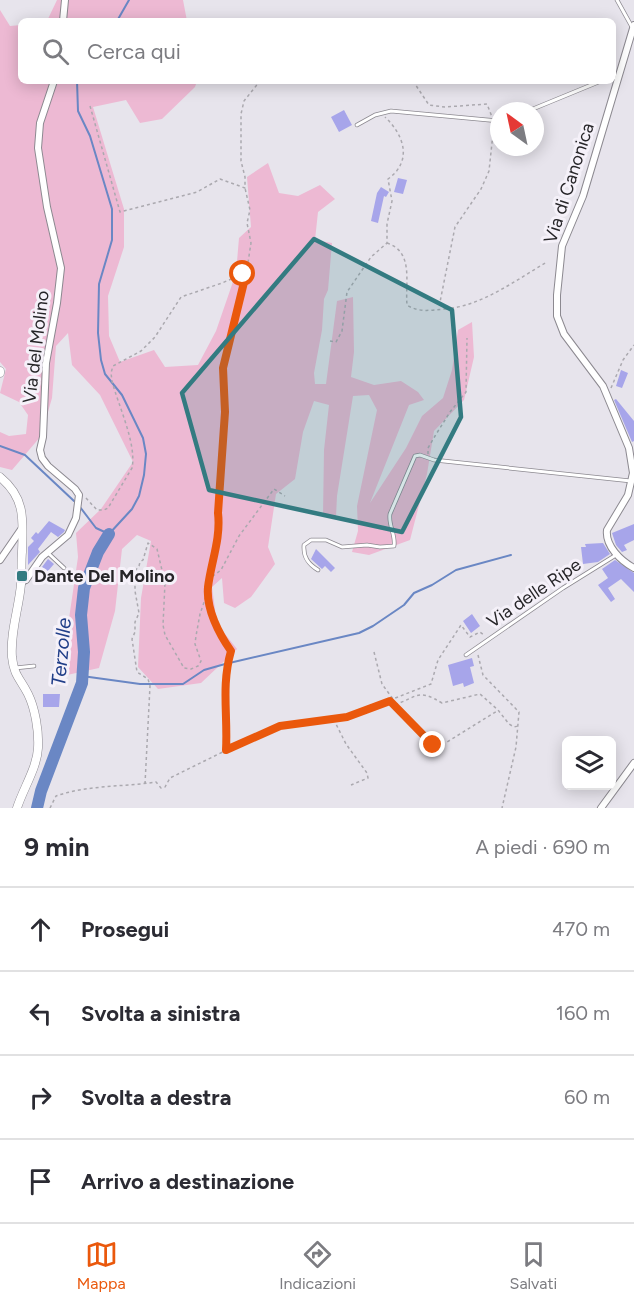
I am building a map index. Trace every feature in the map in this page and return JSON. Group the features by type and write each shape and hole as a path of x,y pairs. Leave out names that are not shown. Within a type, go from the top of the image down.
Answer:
{"street":[{"path":"63,18 65,0"},
{"name":"Via di Canonica","path":"616,75 634,25"},
{"name":"Via del Molino","path":"53,84 40,123 38,147 47,207 61,267 46,363 43,437 40,450 48,466 79,495"},
{"name":"Via di Canonica","path":"614,84 583,196 562,246 556,316 564,334 603,386 629,448 633,473 628,495 607,530 606,537 616,555"},
{"path":"0,477 13,488 21,505 21,582 12,640 14,674 29,695 35,715 38,748 33,769 22,790 17,808"},
{"path":"21,582 26,580 47,552 68,535 76,518 79,495"},
{"path":"0,560 22,528"},
{"path":"616,555 634,568"},
{"path":"601,808 634,763"}],"lane":[{"path":"617,0 633,30"},
{"path":"544,105 595,84"},
{"path":"357,125 391,111 490,121"},
{"path":"318,570 311,566 304,557 304,545 311,540 326,540 342,547 394,546 395,540 388,522 416,456 631,481"},
{"path":"47,552 64,568"},
{"name":"Via delle Ripe","path":"466,655 563,588 616,555"},
{"path":"14,669 34,666"}],"path":[{"path":"226,750 228,733 226,671 231,651 221,638 212,612 208,589 220,528 218,513 225,412 223,368 247,270 251,243 247,223 250,210 241,161 242,114 244,101 258,84"},
{"path":"415,84 429,105 445,107 487,104 490,111"},
{"path":"90,106 120,212 197,192 220,179 245,188"},
{"path":"330,342 336,342 342,331 347,292 371,257 387,243 387,224 392,201 388,179 402,166 404,152 396,128 382,113"},
{"path":"445,309 440,302 455,227 481,189 489,171 490,156"},
{"path":"387,243 397,247 404,258 407,271 405,289 407,305 413,309 425,311 461,308 475,303 547,262"},
{"path":"79,495 84,496 97,510 108,508 132,468 133,461 127,430 112,381 113,366 141,351 155,337 181,297 243,274 247,270"},
{"path":"428,457 428,448 435,436 466,392 467,338"},
{"path":"611,388 623,360 634,345"},
{"path":"145,784 150,686 148,679 137,672 132,639 139,613 135,591 135,571 143,560 146,545 147,543 157,549 164,573 163,625 165,636 184,668 191,669 198,666 201,661 195,644 196,636 200,614 213,576 221,570 238,536 274,489 285,496"},
{"path":"50,808 56,796 76,790 156,782 161,788 165,788 170,778 280,726 347,717 431,684 438,660 460,625 470,637 480,632 490,639"},
{"path":"477,648 483,675 519,712 519,726 502,808"},
{"path":"374,652 382,684 393,699"},
{"path":"394,705 420,694 428,695 442,703 480,694 510,724 514,727 519,726"},
{"path":"390,701 433,745 440,747 498,710"},
{"path":"337,719 336,724 346,744 368,773 368,778 351,785"}],"highlighted area":[{"path":"314,239 452,310 461,417 402,532 209,490 182,393"}],"shaded area":[{"path":"57,0 183,0 186,18 48,18"},
{"path":"0,10 10,26 18,25 18,84 196,84 162,119 140,123 126,100 93,107 124,209 124,247 108,296 109,336 120,362 154,350 165,367 198,365 216,331 236,273 239,238 251,227 247,177 268,163 279,193 298,196 320,185 335,199 318,212 315,240 332,243 328,290 324,299 322,330 314,373 315,384 326,384 337,301 353,297 354,352 351,377 374,385 401,381 418,392 424,400 409,405 370,503 406,448 422,416 443,398 452,370 458,330 472,322 474,357 464,400 434,431 427,474 410,540 369,555 352,552 358,531 357,506 377,410 369,395 353,396 337,496 336,517 323,516 324,450 329,405 314,401 303,432 295,479 276,494 268,547 275,564 251,597 235,608 224,603 222,578 212,587 217,624 237,649 201,683 158,689 138,667 141,598 151,541 137,535 122,549 115,611 99,668 67,675 66,639 78,557 76,533 101,509 133,462 100,395 72,365 68,333 56,346 52,398 41,436 12,470 0,467 0,432 9,436 26,434 28,415 19,402 0,393 6,369 0,362"}],"building":[{"path":"344,110 352,125 339,132 331,117"},
{"path":"398,178 407,180 403,194 394,192"},
{"path":"381,187 389,192 386,197 384,196 378,223 371,221 377,193"},
{"path":"621,370 628,373 622,388 616,386"},
{"path":"616,399 634,421 634,441 632,442 614,400"},
{"path":"49,521 65,530 58,537 51,532 38,549 40,552 28,565 28,547 34,541 31,538 36,532 38,534"},
{"path":"634,524 634,540 624,545 627,550 622,552 616,545 612,533"},
{"path":"603,543 610,554 598,562 583,564 581,547 586,547 585,544"},
{"path":"316,549 335,568 331,572 325,566 322,569 311,559"},
{"path":"48,559 54,564 47,572 42,567"},
{"path":"615,560 634,573 634,592 621,579 608,588 615,599 611,602 598,585 608,578 602,569"},
{"path":"472,614 480,626 471,633 463,621"},
{"path":"472,658 474,666 470,667 474,683 464,687 463,683 453,686 448,665"},
{"path":"43,694 60,694 59,707 43,707"}],"waterway":[{"path":"119,18 129,0"},
{"path":"77,84 78,111 90,136 112,209 112,240 99,284 98,333 101,360 105,374 122,395 143,438 146,454 139,496 132,509 109,534 96,528 80,507"},
{"path":"0,446 25,455 74,501"},
{"name":"Terzolle","path":"37,808 41,791 82,683 84,652 81,615 84,588 98,552 109,534"},
{"path":"82,676 140,684 183,684 204,670 359,633 404,605 414,593 456,570 511,555"}],"place":[{"name":"Dante Del Molino","path":"22,576"}],"route":[{"path":"243,274 247,270 223,368 225,412 218,513 220,528 208,589 212,612 221,638 231,651 226,671 228,733 226,750 280,726 347,717 390,701 433,745"}]}
